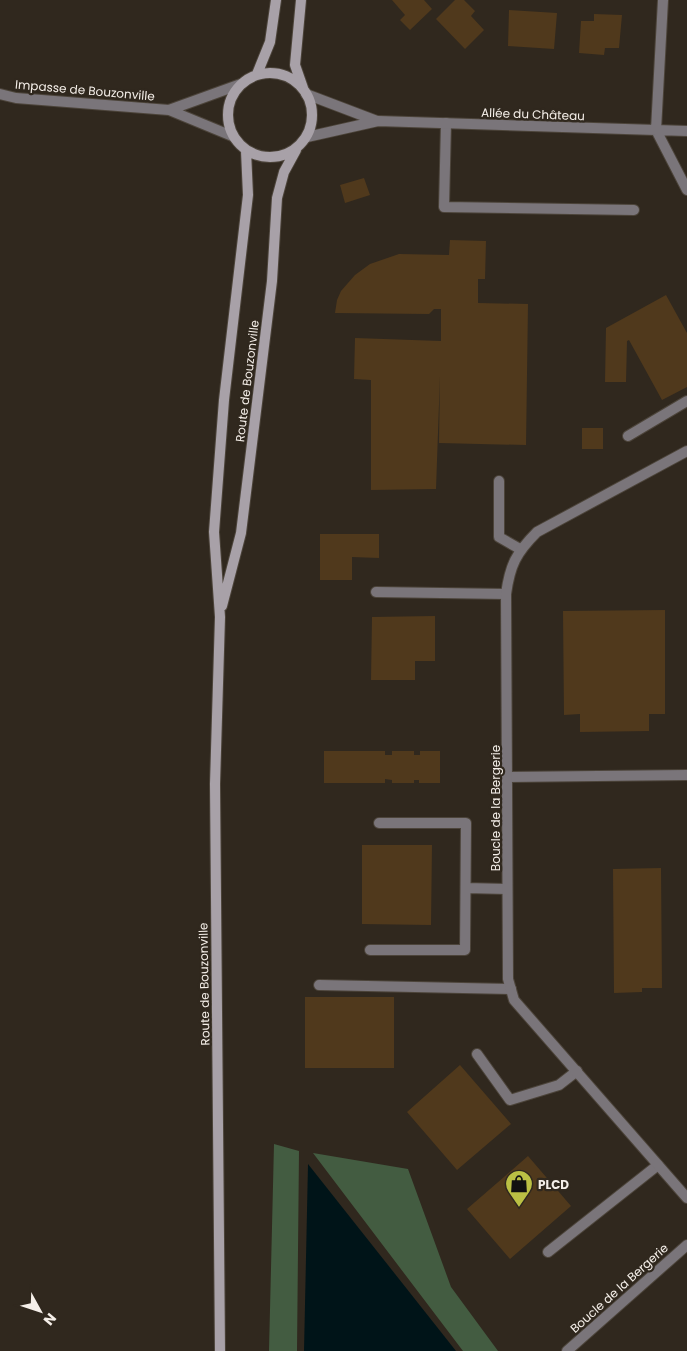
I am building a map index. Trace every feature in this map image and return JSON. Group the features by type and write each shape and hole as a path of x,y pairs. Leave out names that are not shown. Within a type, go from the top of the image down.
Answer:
{"main road":[{"path":"257,74 270,42 276,0"},
{"path":"301,0 295,65 311,103 312,120 307,137 296,150 280,157 265,158 246,151 232,136 227,117 230,99 241,84 257,74 275,73 291,78 305,92"},
{"name":"Route de Bouzonville","path":"220,617 241,533 272,281 277,198 284,172 296,150"},
{"name":"Route de Bouzonville","path":"220,1351 215,784 220,617 214,532 224,400 248,195 246,151"}],"street":[{"path":"663,0 656,130 687,190"},
{"name":"Impasse de Bouzonville","path":"169,110 241,84"},
{"name":"Allée du Château","path":"305,92 378,121"},
{"name":"Impasse de Bouzonville","path":"0,94 16,98 169,110 232,136"},
{"name":"Allée du Château","path":"307,137 378,121 687,131"},
{"path":"446,123 444,207 634,210"},
{"path":"628,436 687,401"},
{"name":"Boucle de la Bergerie","path":"687,450 537,532 520,549 509,570 506,594 508,979 514,1000 687,1198"},
{"path":"499,481 499,537 520,549"},
{"path":"376,592 506,594"},
{"path":"507,777 687,774"},
{"path":"370,950 465,950 466,823 378,823"},
{"path":"466,888 507,889"},
{"path":"319,984 511,989"},
{"path":"477,1054 510,1100 559,1085 577,1071"},
{"path":"548,1252 658,1165"},
{"name":"Boucle de la Bergerie","path":"567,1351 687,1244"}],"green space":[{"path":"274,1144 299,1151 297,1351 269,1351"},
{"path":"313,1153 408,1169 451,1287 498,1351 463,1351"}],"shaded area":[{"path":"308,1164 456,1351 304,1351"}],"building":[{"path":"392,0 424,0 432,9 410,30 400,20 405,15"},
{"path":"455,0 464,0 475,11 471,16 484,30 465,49 436,19"},
{"path":"509,10 557,13 554,49 508,46"},
{"path":"594,14 622,15 619,48 605,48 604,55 579,53 581,21 594,21"},
{"path":"364,178 370,195 345,203 340,185"},
{"path":"450,240 486,241 485,279 478,279 478,303 528,304 526,445 439,443 440,376 436,489 371,490 371,380 354,379 355,338 441,341 441,309 434,309 429,314 335,313 337,300 341,291 355,275 370,264 399,254 449,255"},
{"path":"666,295 687,333 687,387 662,400 629,340 627,341 626,382 605,382 606,328"},
{"path":"582,428 603,428 603,449 582,449"},
{"path":"320,534 379,534 379,558 352,557 352,580 320,580"},
{"path":"665,610 665,714 649,714 649,731 580,732 580,714 564,715 563,611"},
{"path":"435,616 435,661 415,661 415,680 371,680 372,617"},
{"path":"324,751 385,751 385,755 392,755 392,751 414,751 414,755 420,755 420,751 440,751 440,783 419,783 419,780 414,780 414,783 392,783 392,780 385,779 385,783 324,783"},
{"path":"362,845 432,845 431,925 362,924"},
{"path":"661,868 662,988 642,988 642,992 614,993 613,869"},
{"path":"305,997 394,997 394,1068 305,1068"},
{"path":"460,1065 511,1124 457,1170 407,1112"},
{"name":"PLCD","path":"528,1156 571,1206 510,1259 467,1209"}],"place":[{"name":"PLCD","path":"519,1208"}]}
